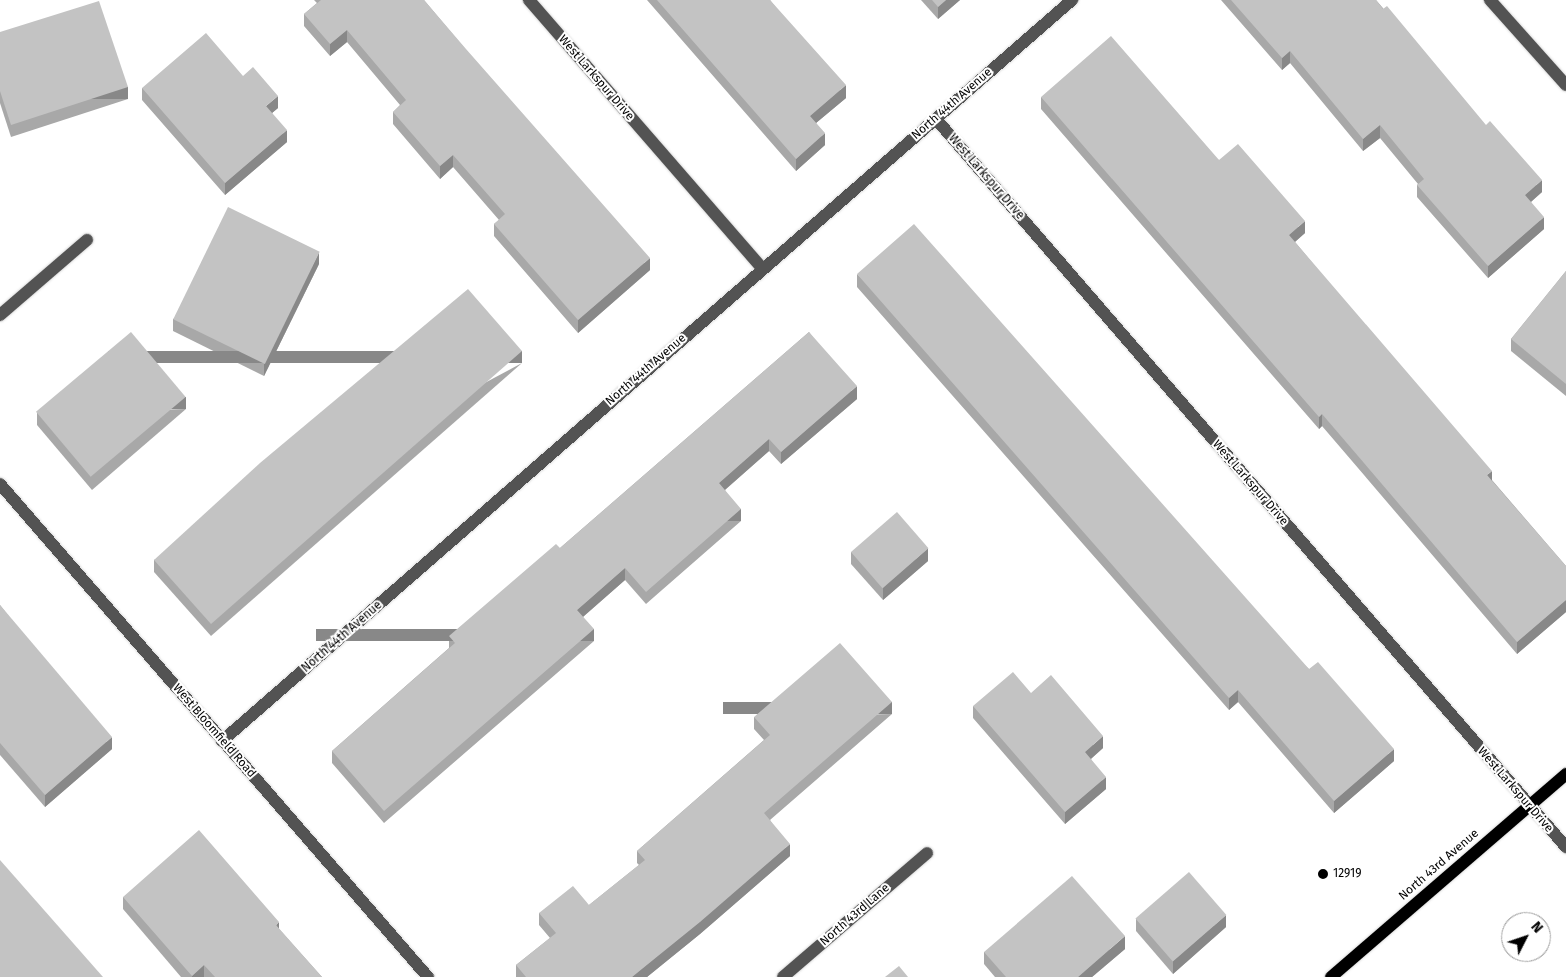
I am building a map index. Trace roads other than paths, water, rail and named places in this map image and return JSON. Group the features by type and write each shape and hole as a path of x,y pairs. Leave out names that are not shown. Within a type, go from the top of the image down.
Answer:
{"main road":[{"name":"North 43rd Avenue","path":"1331,977 1566,774"}],"street":[{"name":"West Larkspur Drive","path":"529,0 762,268"},
{"name":"North 44th Avenue","path":"222,741 762,268 1072,0"},
{"path":"1490,0 1566,85"},
{"name":"West Larkspur Drive","path":"936,119 1566,847"},
{"path":"0,315 87,240"},
{"name":"West Bloomfield Road","path":"0,484 428,977"},
{"name":"North 43rd Lane","path":"783,977 927,853"}],"place":[{"name":"12919","path":"1323,874"}]}
